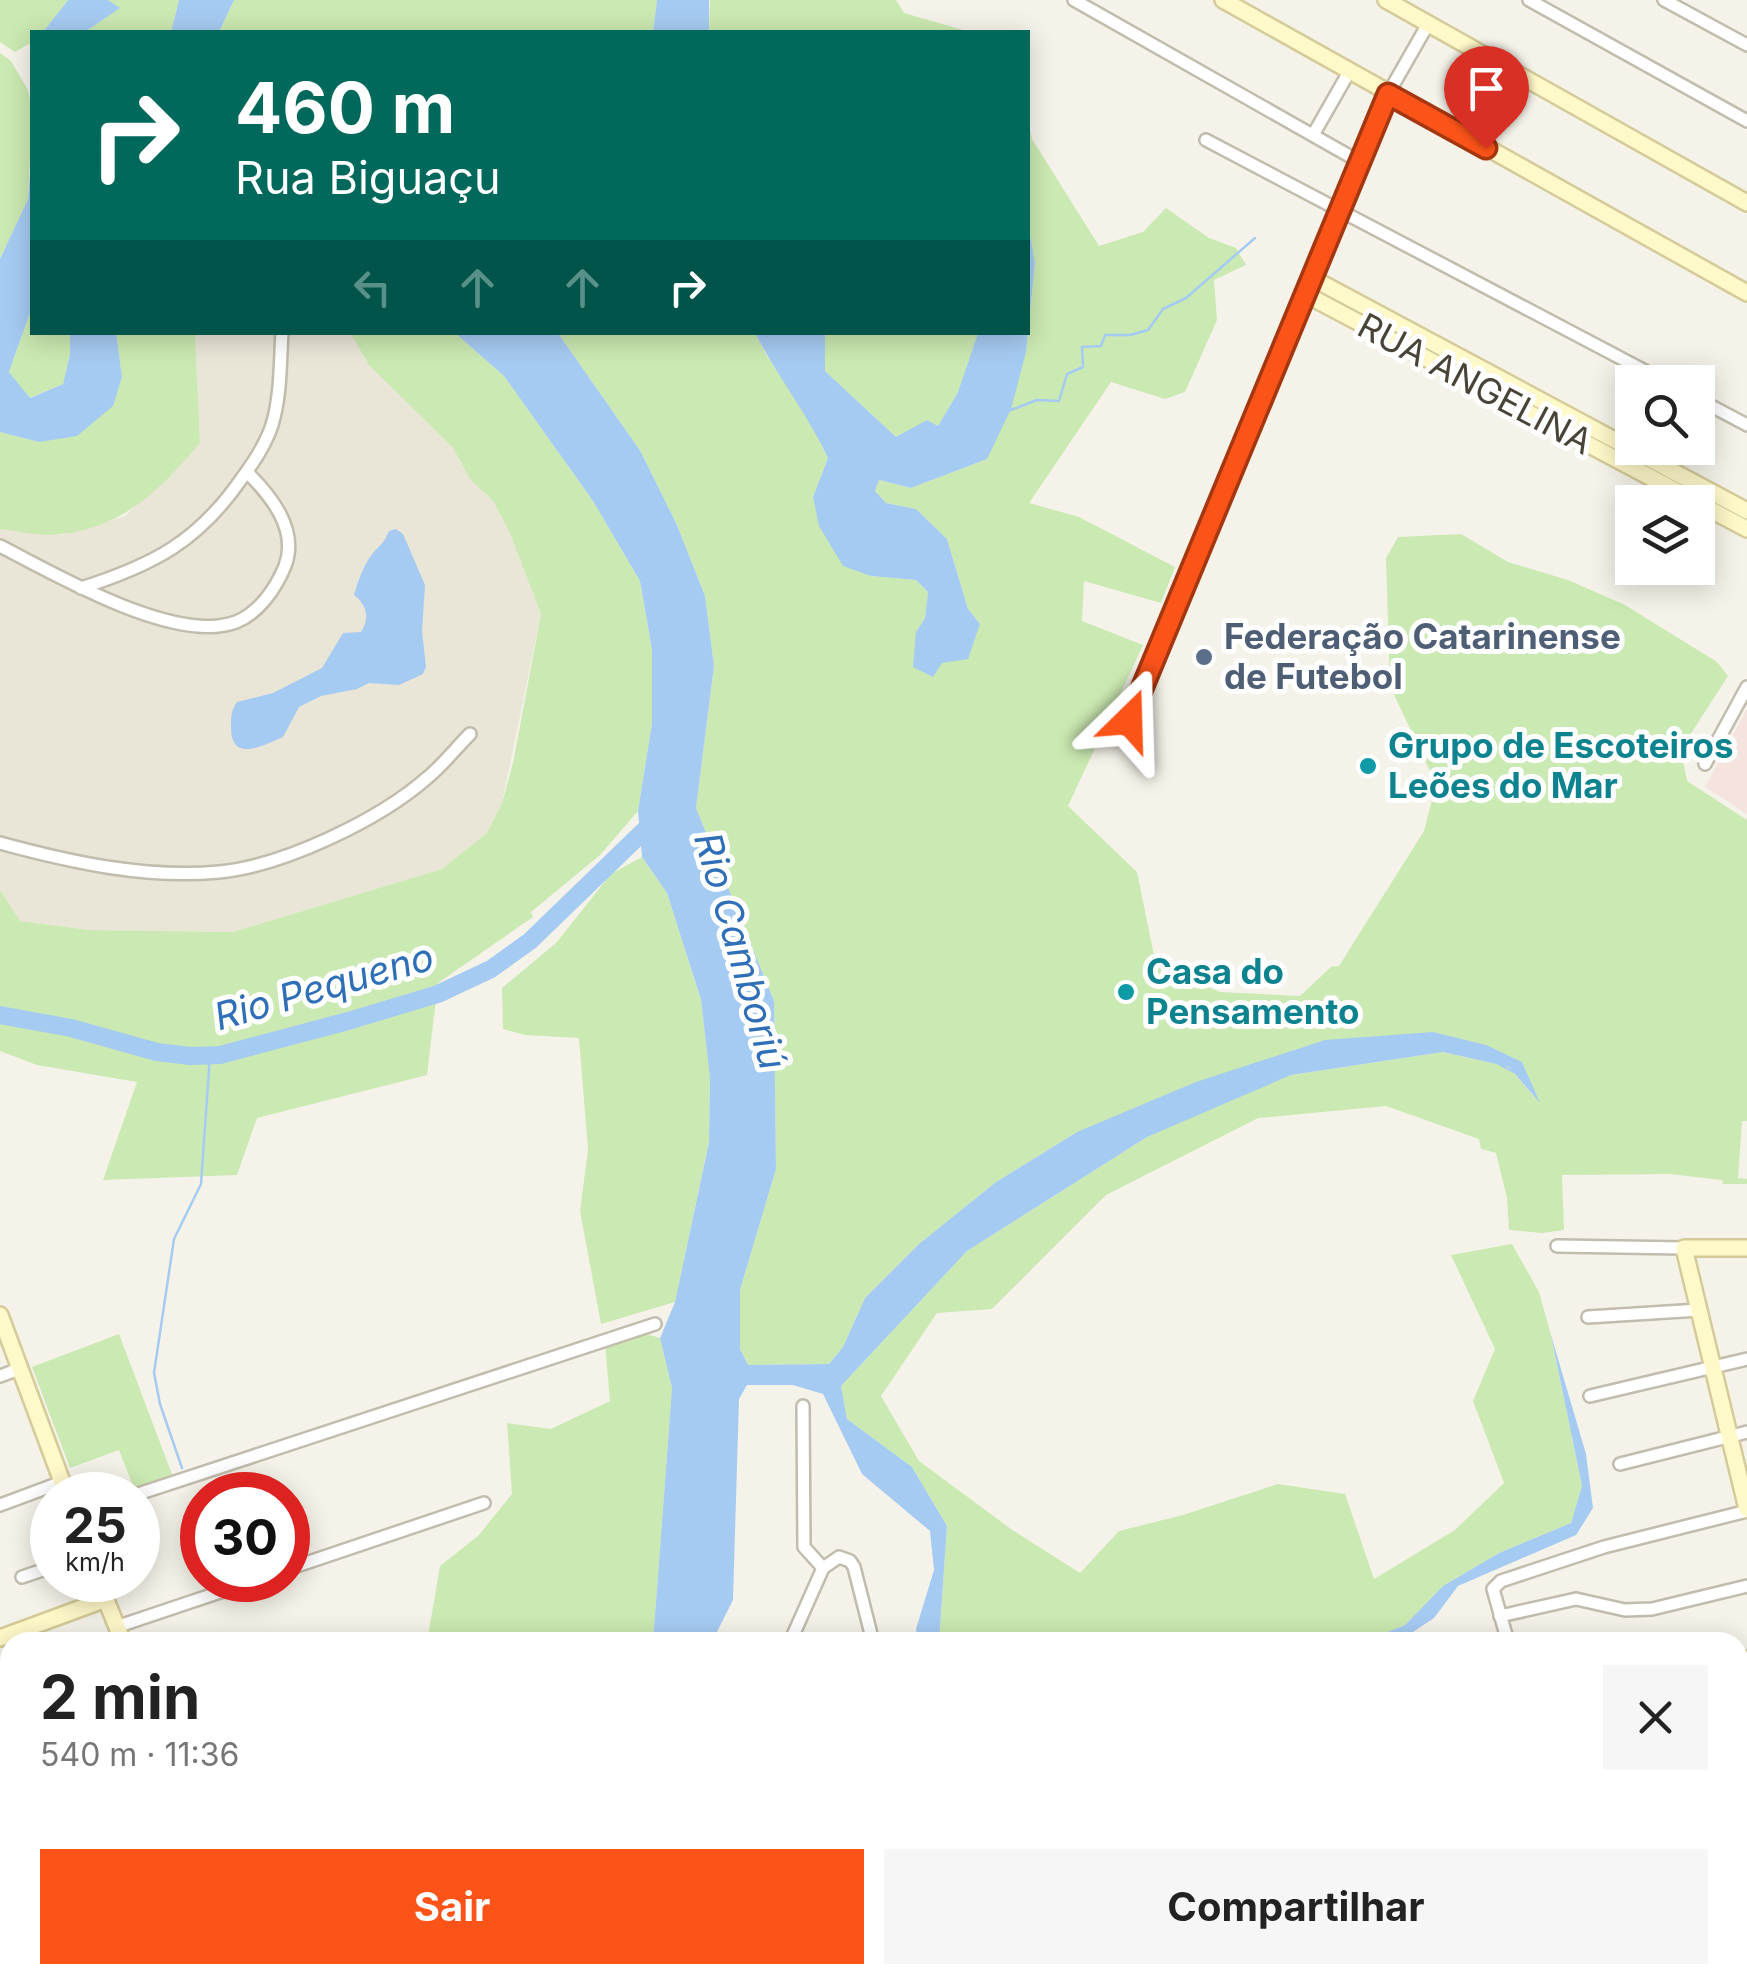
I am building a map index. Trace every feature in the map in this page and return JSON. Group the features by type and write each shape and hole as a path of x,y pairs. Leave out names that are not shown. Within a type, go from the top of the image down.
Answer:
{"street":[{"path":"1074,0 1360,162"},
{"path":"1224,0 1747,293"},
{"path":"1386,0 1747,203"},
{"path":"1529,0 1747,121"},
{"path":"1664,0 1747,45"},
{"path":"1129,720 1388,94 1428,24"},
{"path":"1313,135 1349,72"},
{"path":"1206,140 1634,365"},
{"name":"RUA ANGELINA","path":"1312,278 1681,485"},
{"name":"RUA ANGELINA","path":"1305,294 1681,485"},
{"path":"80,588 131,572 178,548 213,518 272,426 282,335"},
{"path":"1715,408 1747,425"},
{"path":"0,546 80,588 192,628 232,624 247,617 273,590 287,560 286,529 273,498 246,472"},
{"name":"RUA ANGELINA","path":"1715,499 1747,512"},
{"name":"RUA ANGELINA","path":"1715,512 1747,529"},
{"path":"1706,764 1747,687"},
{"path":"0,842 44,855 138,871 224,872 324,841 367,818 427,778 470,734"},
{"path":"1557,1246 1747,1248"},
{"path":"1505,1632 1493,1589 1506,1578 1555,1561 1747,1510 1684,1248"},
{"path":"1588,1317 1699,1310"},
{"path":"0,1315 58,1472"},
{"path":"160,1487 655,1324"},
{"path":"1590,1396 1747,1359"},
{"path":"0,1376 19,1369"},
{"path":"803,1406 804,1547 823,1568"},
{"path":"1620,1464 1747,1432"},
{"path":"0,1505 30,1498"},
{"path":"310,1562 484,1503"},
{"path":"794,1632 823,1568 839,1557 850,1561 870,1632"},
{"path":"22,1577 30,1574"},
{"path":"1500,1616 1576,1598 1625,1610 1652,1609 1747,1586"},
{"path":"17,1632 100,1602"},
{"path":"107,1602 119,1632"},
{"path":"127,1632 202,1602"}],"shaded area":[{"path":"195,335 351,335 369,365 453,448 470,479 493,501 509,531 541,614 502,803 487,833 442,869 233,932 89,930 20,921 0,890 0,529 61,535 125,516 200,443"},
{"path":"1747,709 1747,814 1705,787"}],"green space":[{"path":"0,0 68,0 45,30 30,30 30,43 15,52 0,42"},
{"path":"108,0 179,0 172,30 88,30 119,8"},
{"path":"234,0 657,0 653,30 220,30"},
{"path":"710,0 896,0 904,13 963,30 709,30"},
{"path":"0,53 11,61 28,90 30,156 28,199 0,259"},
{"path":"1030,131 1099,246 1143,232 1166,208 1209,238 1236,248 1246,265 1214,280 1217,320 1185,392 1165,399 1111,382 1029,503 1079,517 1175,567 1161,603 1084,581 1082,621 1143,645 1068,806 1137,872 1156,965 1220,992 1300,996 1331,967 1339,966 1424,831 1436,784 1390,686 1386,558 1398,537 1461,534 1508,562 1568,580 1625,605 1717,662 1728,676 1681,749 1687,781 1747,820 1747,1121 1742,1121 1738,1178 1747,1179 1747,1184 1723,1184 1722,1180 1670,1174 1562,1175 1564,1230 1509,1230 1507,1198 1496,1153 1481,1149 1479,1139 1386,1106 1258,1118 1106,1195 992,1309 937,1313 881,1396 919,1461 1011,1529 1080,1573 1119,1531 1278,1484 1345,1494 1374,1579 1455,1530 1504,1483 1473,1401 1495,1349 1451,1255 1512,1244 1539,1292 1551,1335 1582,1486 1571,1523 1499,1553 1443,1586 1405,1625 1388,1632 940,1632 947,1526 912,1467 847,1419 841,1386 967,1251 1147,1137 1291,1075 1443,1052 1509,1067 1536,1099 1522,1062 1433,1032 1077,1132 996,1182 919,1244 865,1298 843,1347 829,1364 748,1365 740,1349 740,1290 776,1169 774,1001 696,808 714,666 705,596 677,525 641,452 559,335 756,335 806,412 828,458 813,497 871,576 916,580 928,592 925,618 916,632 942,663 980,624 968,609 947,539 916,509 886,503 875,491 879,480 911,488 987,459 1026,352 1035,264 1030,235"},
{"path":"30,313 30,335 70,335 63,384 29,398 9,372"},
{"path":"116,335 195,335 200,443 156,490 105,523 55,535 0,529 0,432 39,442 122,377"},
{"path":"351,335 457,335 504,376 593,501 640,581 652,650 652,723 638,811 600,855 531,912 533,917 438,983 427,1075 257,1118 237,1175 103,1180 137,1082 37,1065 0,1051 0,890 20,921 89,930 233,932 442,869 487,833 502,803 541,614 493,501 470,479 453,448 369,365"},
{"path":"825,335 977,335 958,392 938,426 927,420 897,438 825,371"},
{"path":"642,857 667,893 701,1001 710,1077 709,1141 675,1302 601,1324 580,1211 588,1150 579,1038 525,1035 503,1029 502,988 556,943 611,874"},
{"path":"643,1333 660,1338 672,1388 654,1632 429,1632 440,1566 478,1536 512,1494 507,1423 551,1429 610,1401 605,1344"},
{"path":"119,1334 173,1477 160,1482 160,1472 128,1472 119,1450 70,1468 32,1367"}],"water":[{"path":"68,0 108,0 120,8 88,30 45,30"},
{"path":"179,0 234,0 220,30 172,30"},
{"path":"657,0 709,0 709,30 653,30"},
{"path":"30,174 30,313 9,372 30,398 63,384 70,335 116,335 122,377 113,406 77,436 39,442 0,432 0,259 28,199"},
{"path":"1030,234 1035,263 1030,312"},
{"name":"Rio Camboriú","path":"457,335 559,335 641,452 677,525 705,596 714,666 696,808 774,1001 776,1169 740,1290 740,1349 748,1365 829,1364 843,1347 865,1298 919,1244 996,1182 1077,1132 1196,1082 1325,1040 1433,1032 1486,1045 1522,1062 1540,1103 1509,1067 1443,1052 1291,1075 1147,1137 967,1251 841,1386 847,1419 912,1467 947,1526 940,1632 916,1629 934,1570 930,1531 862,1474 823,1394 793,1385 747,1385 739,1399 733,1600 717,1632 654,1632 672,1388 660,1338 675,1302 709,1142 710,1078 701,1000 667,893 642,857 638,811 652,723 652,650 640,581 593,501 504,376"},
{"path":"756,335 825,335 825,371 896,437 927,420 938,426 958,392 977,335 1028,335 1011,409 987,459 911,488 879,480 875,491 886,503 916,509 947,539 968,609 980,624 968,659 942,663 933,677 913,667 916,632 925,618 928,592 916,580 871,576 843,566 819,526 813,497 828,458"},
{"path":"396,529 403,534 425,585 423,674 399,685 369,683 321,696 299,707 283,737 249,749 236,745 231,723 237,702 273,693 322,668 343,633 361,632 366,617 362,603 354,595 357,584 370,557 389,531"},
{"path":"1551,1335 1586,1454 1593,1508 1576,1535 1458,1586 1434,1618 1413,1632 1388,1632 1405,1625 1443,1586 1499,1553 1571,1523 1582,1486"}],"waterway":[{"path":"1011,410 1037,400 1059,401 1067,374 1083,367 1082,347 1101,346 1105,335 1148,330 1163,309 1186,298 1255,238"},
{"name":"Rio Pequeno","path":"0,1015 71,1028 157,1052 190,1056 220,1055 348,1021 438,994 491,969 530,941 653,822"},
{"path":"182,1468 160,1404 154,1373 174,1239 201,1184 210,1055"},
{"path":"1499,1064 1514,1072"}],"place":[{"name":"Federação Catarinense de Futebol","path":"1204,657"},
{"name":"Grupo de Escoteiros Leões do Mar","path":"1368,766"},
{"name":"Casa do Pensamento","path":"1126,992"}],"route":[{"path":"1129,720 1388,94 1486,148"}]}
